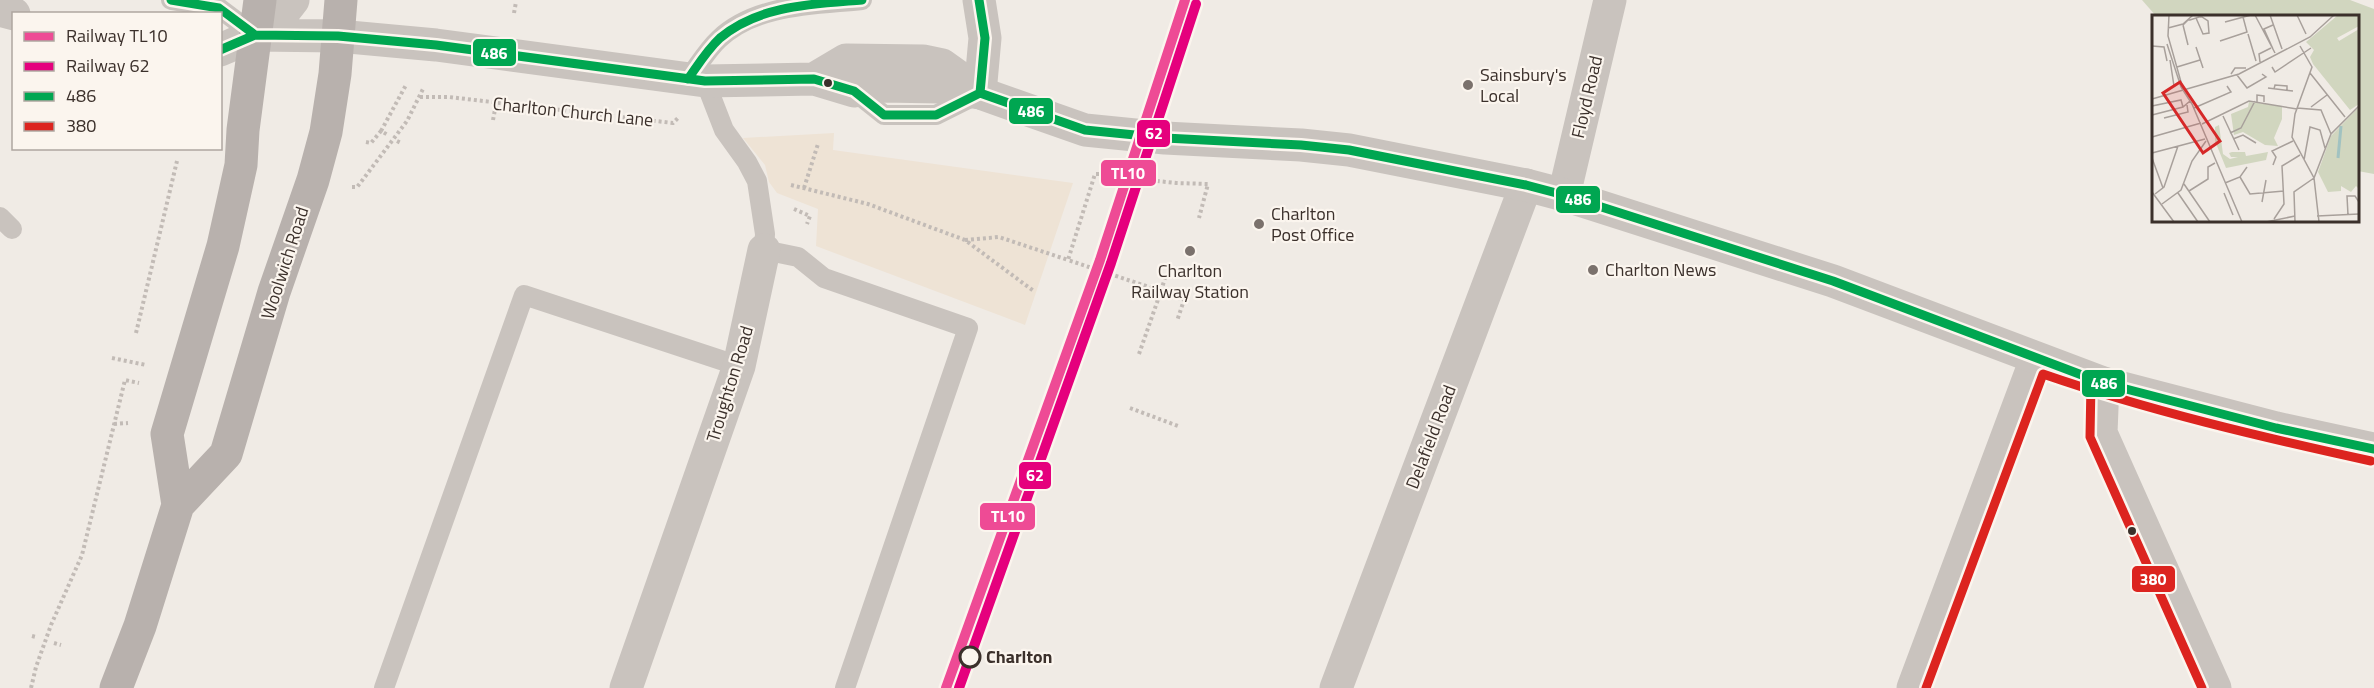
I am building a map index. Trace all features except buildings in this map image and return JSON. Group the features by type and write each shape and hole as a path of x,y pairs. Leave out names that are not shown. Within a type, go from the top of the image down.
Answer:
{"main road":[{"name":"Woolwich Road","path":"178,505 167,434 217,267 241,165 243,130 260,0"},
{"name":"Woolwich Road","path":"116,688 140,626 178,505 226,454 274,292 313,180 323,141 335,74 341,0"}],"street":[{"path":"222,49 255,35 285,12 293,0"},
{"path":"978,0 984,38 980,93"},
{"name":"Floyd Road","path":"1564,195 1610,0"},
{"path":"255,35 339,36 436,45 697,80 814,79 854,91 884,86 916,86 980,93 1100,132 1349,150 1526,185 1564,195 1833,282 2036,360 2103,383 2276,428 2374,450"},
{"path":"814,79 846,60 923,61 942,64 980,93"},
{"name":"Delafield Road","path":"1336,688 1526,185"},
{"name":"Troughton Road","path":"626,688 739,366 764,250"},
{"path":"1913,688 2036,360"},
{"path":"2103,383 2101,433 2215,688"}],"lane":[{"path":"171,0 219,8 255,35"},
{"path":"697,80 718,39 739,25 767,12 862,0"},
{"name":"Troughton Road","path":"697,80 724,130 747,162 757,181 765,234 764,250"},
{"path":"764,250 798,257 824,278 968,328 845,688"},
{"path":"384,688 524,295 739,366"}],"path":[{"path":"514,13 516,2"},
{"name":"Charlton Church Lane","path":"420,97 497,101 673,123 697,80"},
{"path":"366,142 371,143 381,131 406,85"},
{"path":"346,188 357,187 362,182 407,121 424,87"},
{"path":"493,120 497,101"},
{"path":"381,131 388,135"},
{"path":"804,188 818,144"},
{"path":"136,333 177,161"},
{"path":"1068,260 1095,174 1176,183 1208,184 1199,218"},
{"path":"787,184 868,204 965,240 1035,292"},
{"path":"965,240 999,237 1161,291 1184,300 1177,321"},
{"path":"1139,354 1165,278"},
{"path":"112,357 150,366"},
{"path":"31,688 48,632 82,555 125,380"},
{"path":"1130,408 1178,426"},
{"path":"54,643 61,645"}],"green space":[{"path":"2142,0 2350,0 2374,9 2374,174 2359,171 2359,15 2155,15"}],"shaded area":[{"path":"834,133 833,150 1073,183 1025,325 816,246 818,209 777,193 769,182 765,165 743,138"}],"rail line":[{"name":"TL10","path":"946,688 1100,260 1185,0"},
{"name":"62","path":"959,688 1111,263 1196,4"}],"transit line":[{"name":"486","path":"171,0 219,8 255,35"},
{"name":"486","path":"688,79 720,38 735,27 752,19 787,8 862,0"},
{"name":"486","path":"979,0 985,38 980,93"},
{"name":"486","path":"222,49 255,35 338,36 436,45 705,81 814,79 854,91 884,115 936,115 980,93 1085,130 1165,138 1301,145 1349,150 1526,185 1564,195 1833,281 2103,383 2276,428 2374,449"},
{"name":"380","path":"1926,688 2043,374 2124,400 2206,422 2371,461"},
{"name":"380","path":"2091,383 2090,437 2202,688"}],"place":[{"name":"Sainsbury's Local","path":"1468,85"},
{"name":"Charlton Post Office","path":"1259,224"},
{"name":"Charlton Railway Station","path":"1190,251"},
{"name":"Charlton News","path":"1593,270"},
{"name":"Charlton","path":"970,657"}]}
